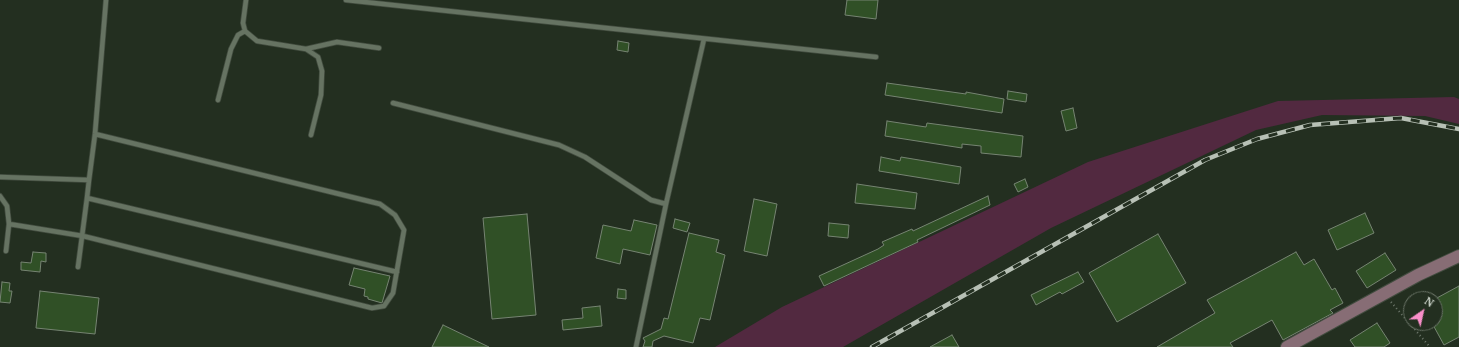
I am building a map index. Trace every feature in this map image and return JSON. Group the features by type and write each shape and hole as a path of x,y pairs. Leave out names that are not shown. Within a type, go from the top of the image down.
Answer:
{"main road":[{"path":"1287,347 1383,294 1459,256"}],"lane":[{"path":"78,268 95,134 106,0"},
{"path":"246,0 243,23 245,31 257,41 306,49 337,42 379,48"},
{"path":"346,0 876,57"},
{"path":"218,100 231,49 238,35 245,31"},
{"path":"636,347 666,204 704,39"},
{"path":"306,49 318,57 322,71 321,95 311,135"},
{"path":"393,103 559,145 585,157 651,200 666,204"},
{"path":"8,224 83,236 372,308 384,306 393,293 404,230 395,215 380,204 95,134"},
{"path":"0,177 88,180"},
{"path":"0,196 7,206 8,224 6,251"},
{"path":"87,198 397,272"}],"path":[{"path":"1383,294 1430,347"}],"shaded area":[{"path":"1454,97 1459,99 1459,124 1425,116 1322,115 1256,130 1051,228 843,347 715,347 782,307 1088,162 1278,101"}],"building":[{"path":"847,0 878,0 876,19 845,15"},
{"path":"618,41 629,43 628,52 617,50"},
{"path":"887,83 966,94 966,92 1004,99 1002,113 885,95"},
{"path":"1008,91 1027,94 1026,102 1007,99"},
{"path":"1073,108 1077,128 1066,131 1061,111"},
{"path":"887,121 926,127 927,123 1023,136 1021,157 981,153 981,146 962,144 962,148 885,136"},
{"path":"881,157 900,161 901,157 961,167 959,184 879,171"},
{"path":"1025,179 1028,187 1018,192 1014,184"},
{"path":"857,184 917,193 915,209 855,203"},
{"path":"988,196 990,205 917,240 918,242 824,286 819,276 878,249 884,245 882,242 912,229 913,231"},
{"path":"754,199 777,204 767,256 744,251"},
{"path":"1365,213 1374,233 1337,250 1328,230"},
{"path":"527,214 536,315 492,319 483,218"},
{"path":"675,219 690,223 687,232 673,228"},
{"path":"634,220 657,225 650,255 623,249 620,264 596,258 603,225 631,231"},
{"path":"829,223 849,225 848,238 828,236"},
{"path":"689,233 719,240 716,252 725,255 710,320 700,318 693,343 664,336 653,341 652,347 643,347 645,341 643,338 661,329 664,318 668,319"},
{"path":"1158,234 1186,283 1117,322 1089,273"},
{"path":"33,252 46,253 46,262 41,261 40,272 21,270 21,262 31,263"},
{"path":"1296,252 1304,265 1314,259 1332,290 1335,288 1343,303 1330,310 1333,313 1283,340 1272,320 1230,343 1233,347 1157,347 1215,313 1207,300"},
{"path":"1385,253 1396,270 1367,288 1356,271"},
{"path":"354,268 390,276 382,303 368,299 368,297 364,296 365,289 349,285"},
{"path":"1078,272 1084,282 1062,294 1060,292 1036,305 1031,295"},
{"path":"2,282 10,283 9,291 12,291 10,303 0,302"},
{"path":"1459,286 1459,337 1444,345 1436,331 1443,331 1443,295"},
{"path":"618,289 626,290 626,299 617,298"},
{"path":"40,291 99,298 95,334 36,328"},
{"path":"600,306 602,326 563,330 562,320 583,318 582,308"},
{"path":"1377,323 1390,343 1384,347 1355,347 1350,340"},
{"path":"443,325 489,347 432,347"},
{"path":"952,335 959,347 930,347"}],"railway":[{"path":"872,347 1205,160 1257,139 1310,125 1401,118 1459,129"}]}
